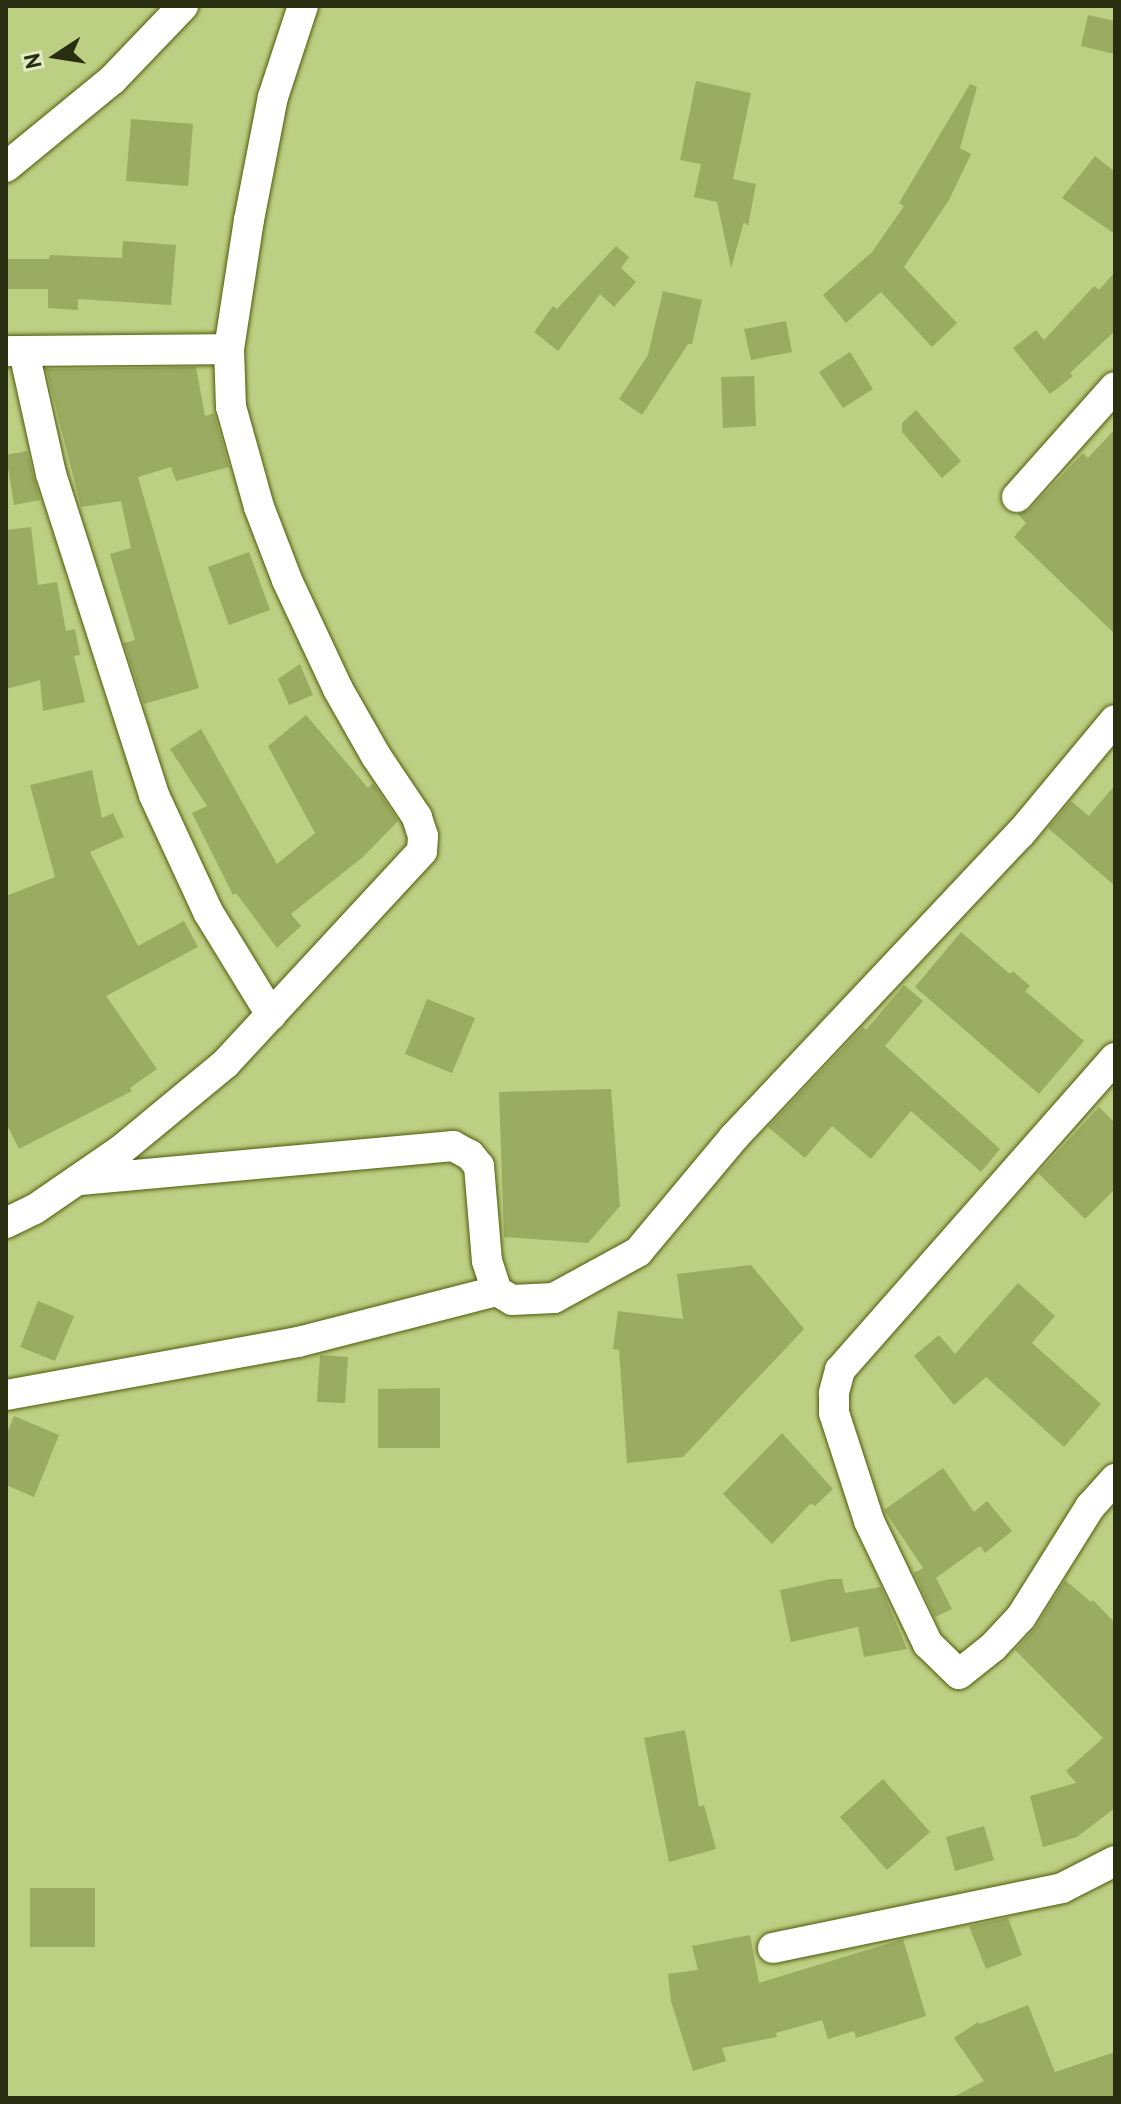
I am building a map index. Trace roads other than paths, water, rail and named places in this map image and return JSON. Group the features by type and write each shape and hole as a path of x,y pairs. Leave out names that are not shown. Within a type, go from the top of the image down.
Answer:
{"street":[{"path":"6,167 112,80 183,6"},
{"path":"6,1223 35,1209 121,1150 225,1064 422,851 423,836 417,817 376,756 338,689 287,580 259,507 234,420 227,376 249,220 273,97 303,6"},
{"path":"229,349 15,352 154,795 208,912 271,1015"},
{"path":"1017,497 1115,387"},
{"path":"75,1181 453,1146 470,1155 479,1166 487,1261 497,1291 512,1300 554,1298 638,1252 734,1137 1020,834 1115,720"},
{"path":"1115,1058 840,1370 834,1393 834,1413 869,1521 928,1644 959,1674 993,1647 1021,1617 1090,1507 1115,1479"},
{"path":"6,1395 298,1342 497,1291"},
{"path":"773,1948 1062,1888 1115,1861"}]}
